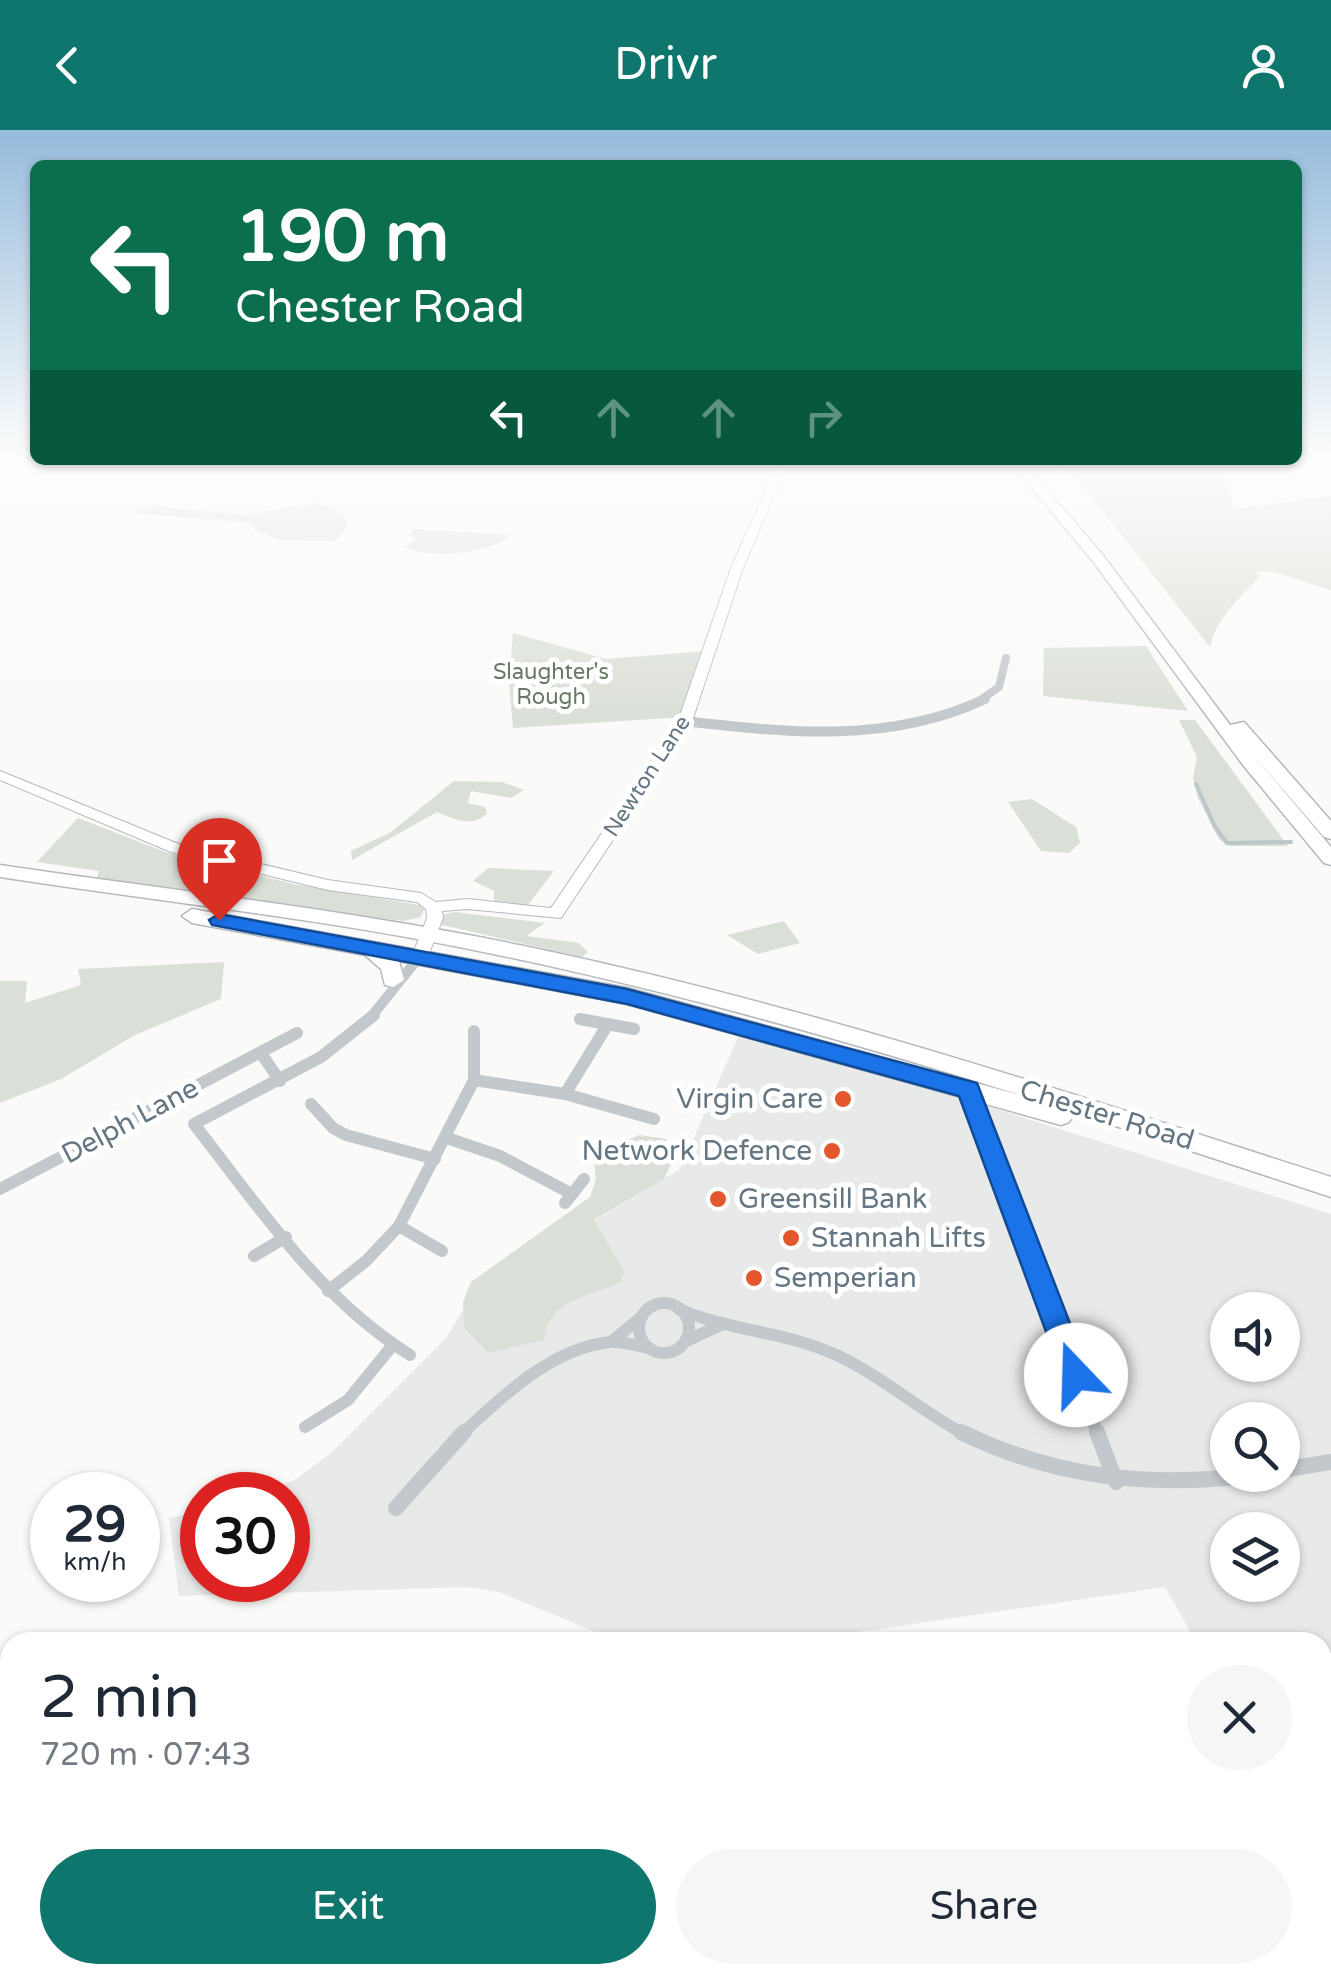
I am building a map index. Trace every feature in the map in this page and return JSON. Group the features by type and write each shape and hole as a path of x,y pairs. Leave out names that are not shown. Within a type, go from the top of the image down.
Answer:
{"highway":[{"path":"1089,547 1220,715 1328,829"},
{"path":"1104,547 1331,870"},
{"path":"1299,825 1331,859"},
{"name":"Chester Road","path":"0,871 266,911 418,944 971,1081 1331,1204"},
{"name":"Chester Road","path":"0,884 368,947 418,944 666,986 1331,1187"},
{"path":"368,947 391,966 392,986"}],"street":[{"name":"Newton Lane","path":"433,910 467,904 555,914 684,720 746,547"},
{"path":"684,720 797,733 869,733 935,718 988,698 1002,681 1006,658"},
{"path":"0,775 176,849 328,885 421,898 433,910"},
{"name":"Delph Lane","path":"286,1237 194,1124 280,1082 343,1045 392,986 400,988 433,910"},
{"path":"580,1019 634,1030"},
{"path":"565,1094 608,1024"},
{"path":"328,1291 366,1261 399,1226 474,1080 474,1031"},
{"name":"Delph Lane","path":"0,1189 297,1034"},
{"path":"261,1053 280,1082"},
{"path":"474,1080 565,1094 654,1120"},
{"path":"971,1081 1116,1482"},
{"path":"311,1104 333,1128 346,1135 435,1159"},
{"path":"447,1138 500,1156 568,1199 584,1180"},
{"path":"399,1226 442,1252"},
{"path":"254,1256 286,1237 328,1291 392,1346 410,1354"},
{"path":"396,1508 438,1456 530,1378 577,1352 611,1342 659,1305 721,1326 761,1331 829,1351 986,1446 1027,1462 1116,1482 1210,1481"},
{"path":"679,1310 688,1320 686,1341"},
{"path":"641,1317 638,1330 649,1348"},
{"path":"611,1342 672,1351 721,1326"},
{"path":"306,1427 348,1400 392,1346"},
{"path":"1300,1467 1331,1462"}],"shaded area":[{"path":"739,1035 971,1101 1331,1214 1331,1632 1190,1632 1165,1587 859,1632 595,1632 499,1592 467,1587 310,1592 310,1472 305,1472 331,1453 446,1338 474,1291 528,1253 596,1220 680,1169"},
{"path":"180,1516 180,1596 179,1596 169,1518"}],"green space":[{"path":"406,547 488,547 445,554"},
{"path":"1131,547 1331,547 1331,590 1274,572 1254,571 1261,575 1224,617 1210,647"},
{"name":"Slaughter's Rough","path":"513,633 606,659 706,651 684,717 513,728 509,683"},
{"path":"1146,646 1188,711 1043,696 1044,648"},
{"path":"1179,720 1195,720 1288,846 1229,846 1219,839 1198,798 1193,778 1197,757"},
{"path":"454,781 502,782 524,790 511,798 471,791 468,803 485,807 487,814 481,818 462,821 437,812 352,860 351,851 391,832"},
{"path":"1032,799 1076,827 1080,843 1069,853 1041,851 1008,802"},
{"path":"78,818 168,853 294,884 425,906 421,917 404,921 97,878 99,871 37,862"},
{"path":"488,868 554,871 526,907 494,903 494,891 473,881"},
{"path":"455,912 545,923 526,936 579,943 588,952 582,957 438,924 442,915"},
{"path":"784,921 800,943 758,954 727,935"},
{"path":"224,962 221,999 135,1035 61,1079 0,1103 0,981 27,981 25,1003 81,985 78,969"},
{"path":"639,1135 666,1139 676,1154 664,1179 594,1220 624,1272 620,1282 562,1307 547,1326 544,1340 488,1353 464,1328 463,1302 471,1282 590,1197 596,1179 594,1161 604,1151"}],"waterway":[{"path":"1196,784 1215,827 1227,843 1291,842"}],"place":[{"name":"Virgin Care","path":"843,1099"},
{"name":"Network Defence","path":"832,1151"},
{"name":"Greensill Bank","path":"718,1199"},
{"name":"Stannah Lifts","path":"791,1238"},
{"name":"Semperian","path":"754,1278"}],"route":[{"path":"219,920 627,996 969,1090 974,1112 1076,1375"}]}
